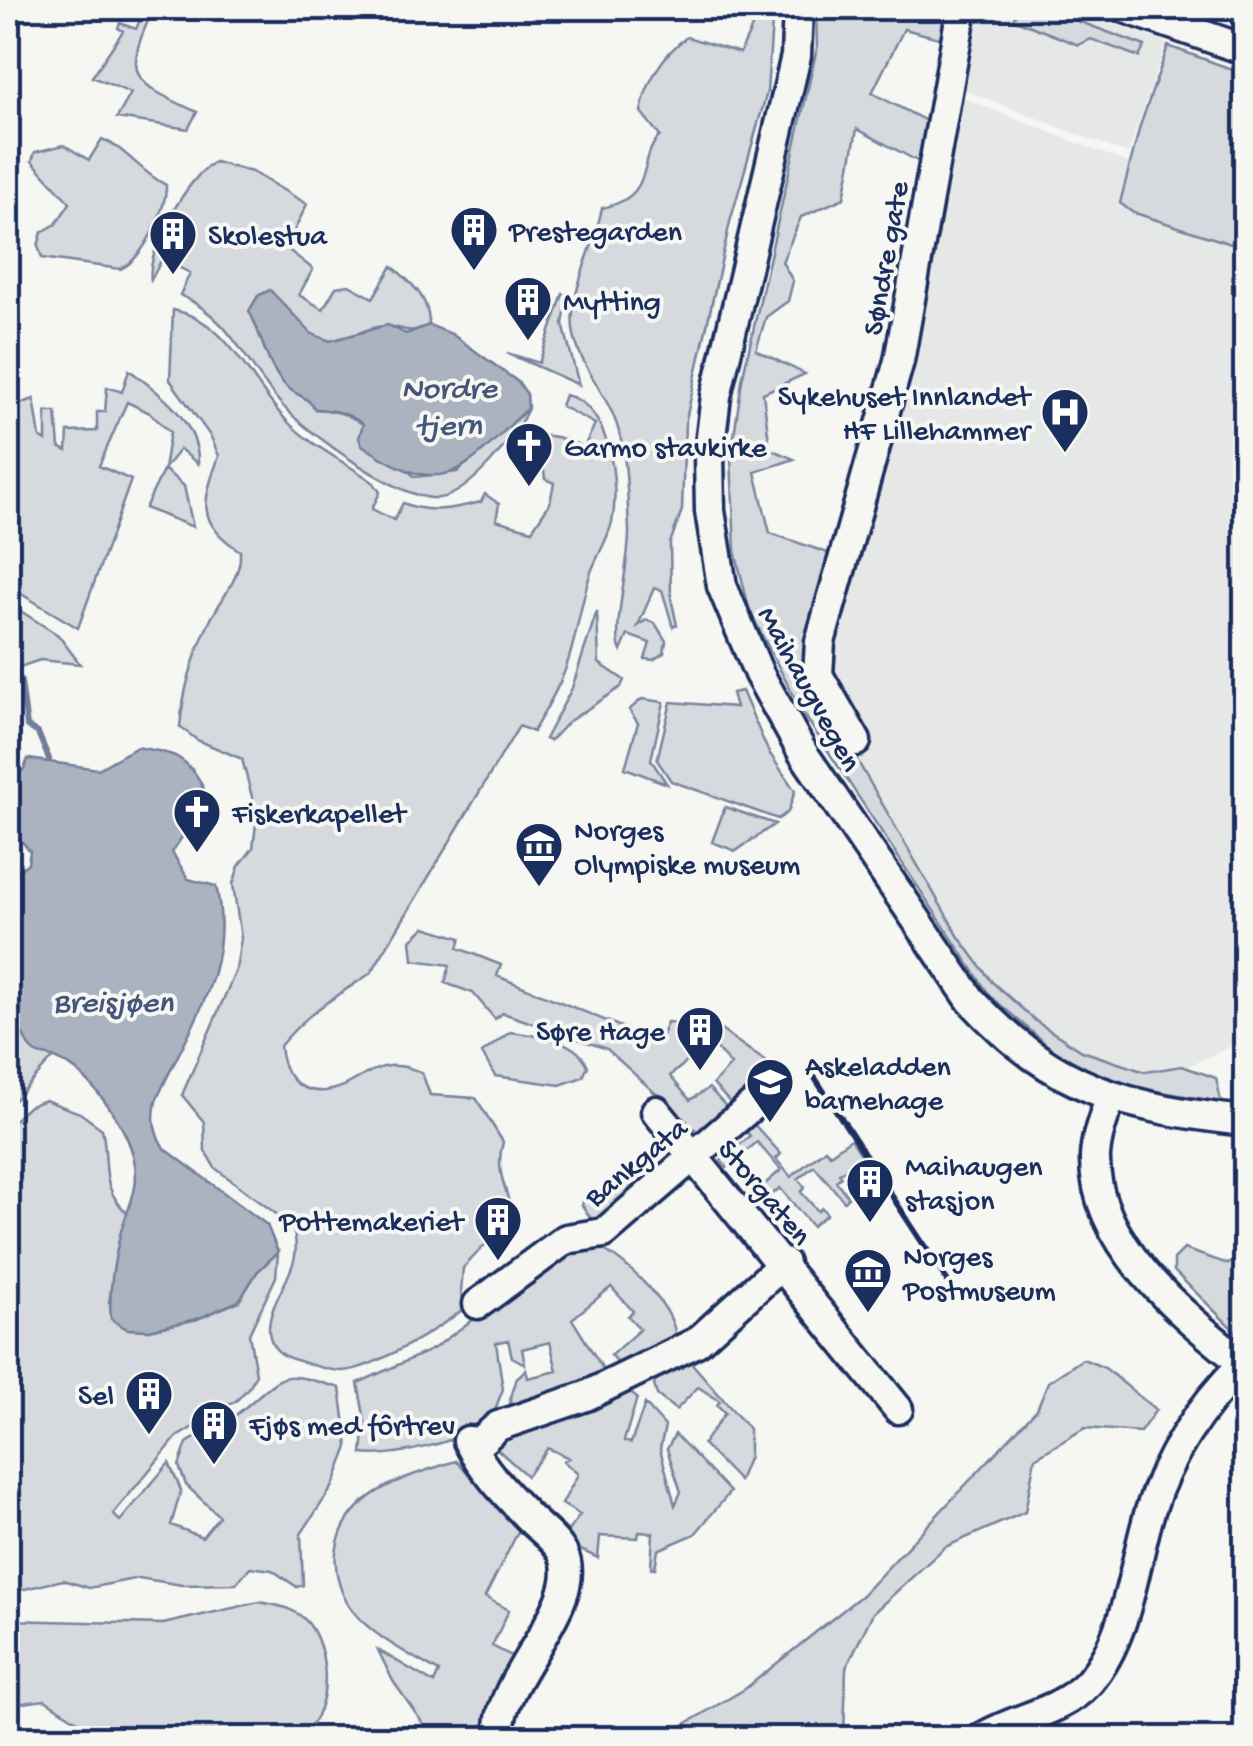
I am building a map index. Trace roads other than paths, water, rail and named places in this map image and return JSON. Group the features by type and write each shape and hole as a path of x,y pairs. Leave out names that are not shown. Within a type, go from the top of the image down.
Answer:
{"street":[{"name":"Maihaugvegen","path":"798,8 796,56 716,396 709,453 710,512 722,586 745,645 803,752 972,1000 1025,1053 1051,1071 1111,1097 1172,1113 1246,1121"},
{"name":"Søndre gate","path":"856,740 818,676 820,642 899,361 962,8"},
{"path":"1125,8 1246,50"},
{"name":"Bankgata","path":"478,1304 566,1239 604,1233 776,1085"},
{"path":"982,1738 1064,1703 1098,1670 1116,1634 1165,1472 1193,1423 1244,1365 1163,1292 1113,1226 1102,1203 1095,1154 1111,1097"},
{"name":"Storgaten","path":"656,1111 784,1263 898,1410"},
{"path":"500,1726 521,1666 563,1596 567,1567 554,1540 478,1462 468,1441 480,1442 498,1426 586,1396 698,1342 784,1263"}],"water":[{"name":"Nordre tjern","path":"270,290 312,334 330,341 388,325 406,334 429,325 452,334 518,382 527,394 528,408 487,448 453,472 415,473 391,463 362,445 359,438 363,424 340,413 315,409 279,377 249,311 258,296"},
{"name":"Breisjøen","path":"137,747 177,757 192,770 203,788 208,808 206,828 182,837 172,852 188,879 216,886 220,916 220,944 214,971 206,997 156,1101 156,1131 164,1148 267,1225 278,1252 257,1272 239,1301 197,1319 149,1330 127,1329 111,1319 116,1256 135,1187 135,1167 128,1142 112,1112 90,1084 65,1063 31,1049 14,1011 7,967 8,879 28,863 30,851 8,826 9,782 24,769 28,759 98,769"}],"waterway":[{"path":"8,648 21,682 27,726 38,733 49,759"}],"railway":[{"path":"815,1078 950,1285"}],"place":[{"name":"Prestegarden","path":"474,272"},
{"name":"Skolestua","path":"173,276"},
{"name":"Mytting","path":"528,342"},
{"name":"Sykehuset Innlandet HF Lillehammer","path":"1065,454"},
{"name":"Garmo stavkirke","path":"529,488"},
{"name":"Fiskerkapellet","path":"197,854"},
{"name":"Norges Olympiske museum","path":"539,888"},
{"name":"Søre Hage","path":"700,1072"},
{"name":"Askeladden barnehage","path":"770,1124"},
{"name":"Maihaugen stasjon","path":"870,1224"},
{"name":"Pottemakeriet","path":"498,1262"},
{"name":"Norges Postmuseum","path":"868,1314"},
{"name":"Sel","path":"149,1436"},
{"name":"Fjøs med fôrtrev","path":"214,1466"}]}
